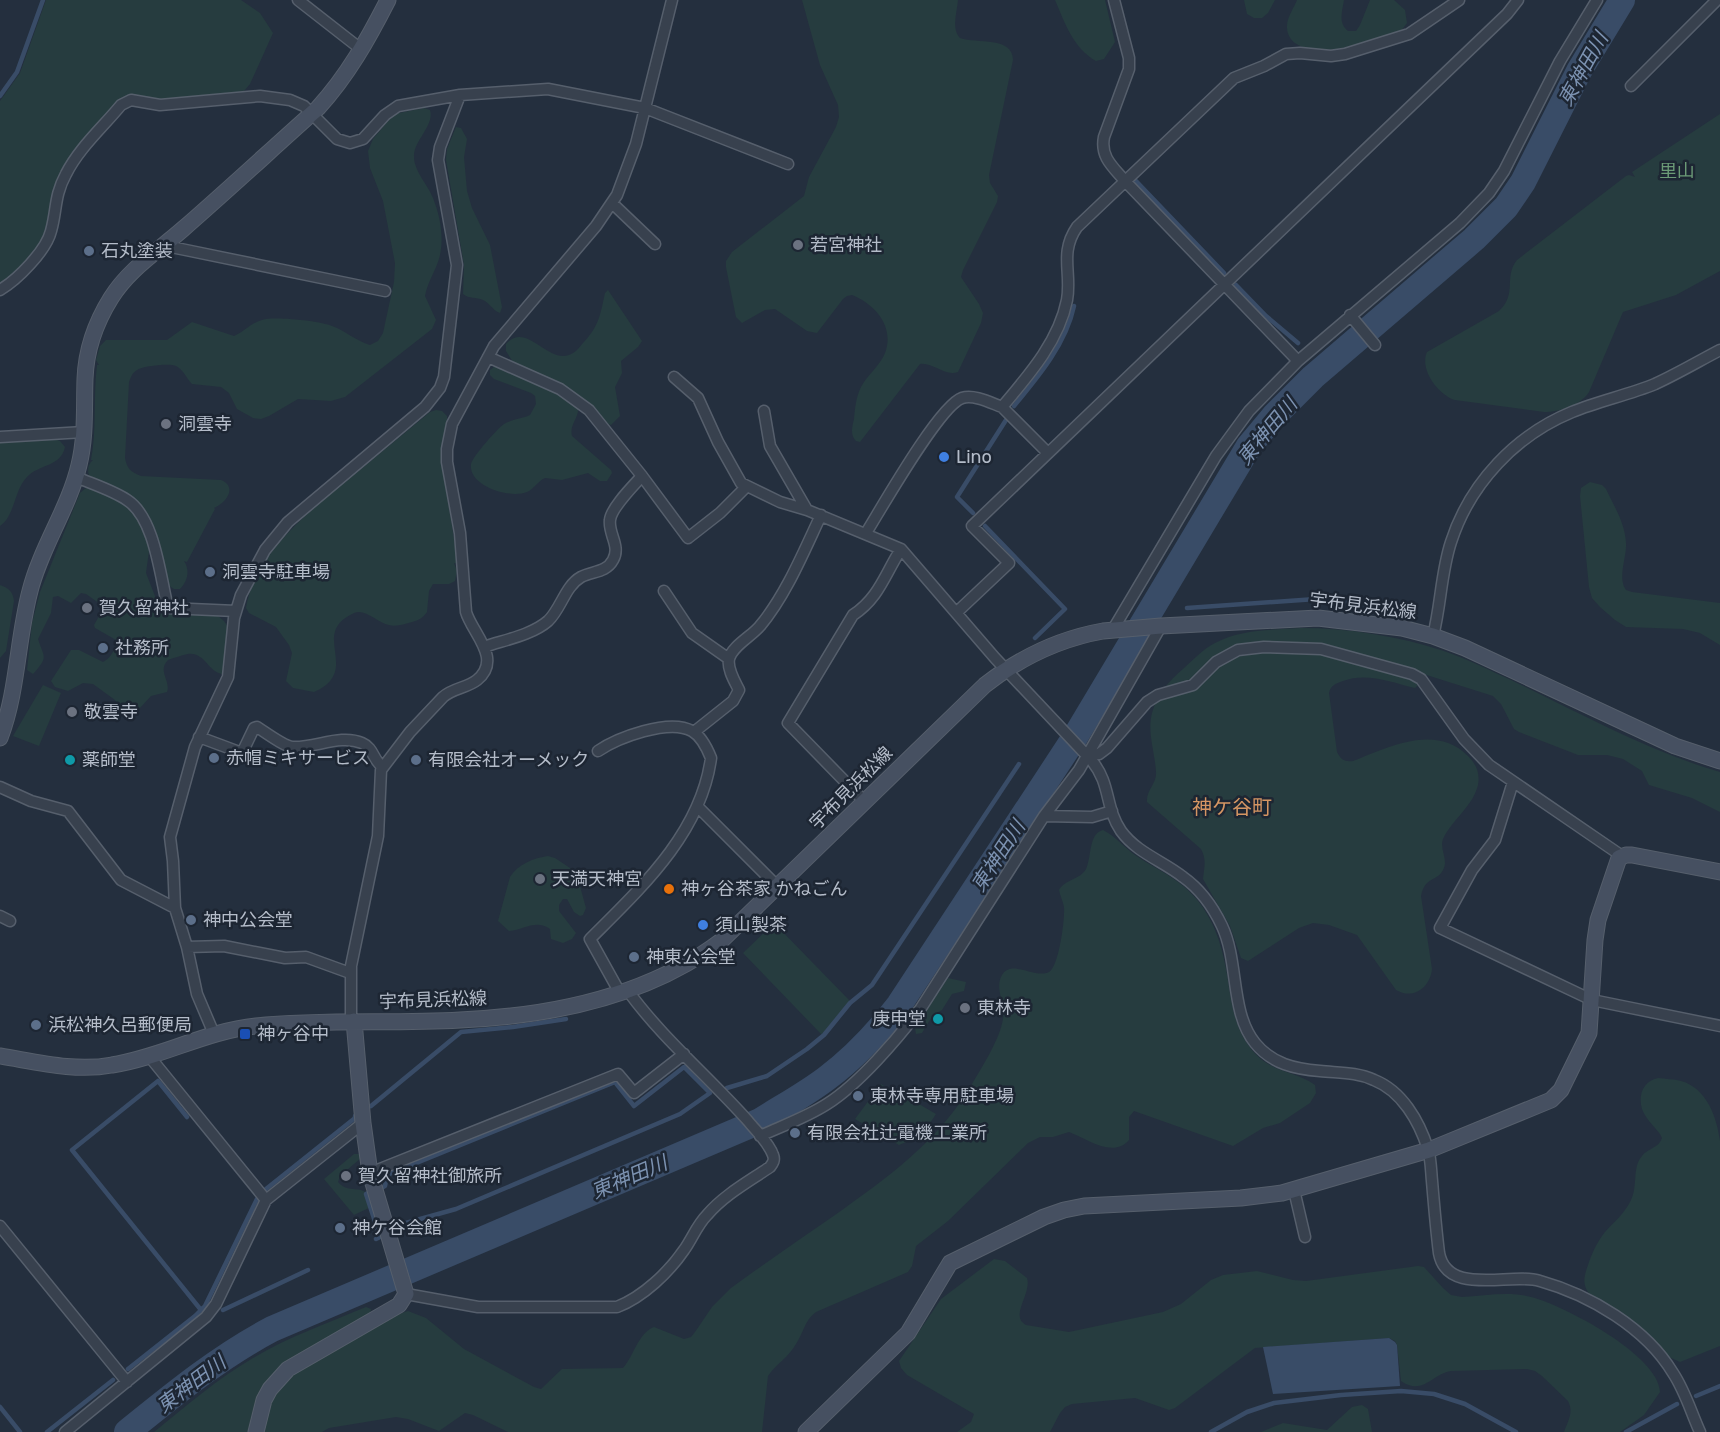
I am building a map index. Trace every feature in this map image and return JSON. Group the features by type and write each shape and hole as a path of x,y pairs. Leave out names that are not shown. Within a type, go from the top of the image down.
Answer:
{"street":[{"path":"298,0 362,50"},
{"path":"0,738 10,706 30,589 76,477 84,432 85,376 90,343 103,311 133,271 312,112 342,80 362,50 388,0"},
{"path":"256,1432 264,1400 270,1389 288,1369 399,1305 406,1291 370,1173 352,1021 350,973 352,954 378,836 380,776 383,767 410,732 443,697 449,692 477,681 487,662 484,646 466,612 462,553 447,449 449,436 457,413 494,345 596,226 612,203 631,161 672,0"},
{"path":"1114,0 1129,58 1129,69 1102,146 1104,156 1125,181 1298,361"},
{"path":"1002,407 1035,366 1058,328 1068,296 1066,256 1071,236 1077,227 1234,78 1254,71 1286,54 1331,56 1345,54 1409,34 1459,0"},
{"path":"957,612 1008,563 972,526 1507,14 1518,0"},
{"path":"1115,630 1231,433 1258,400 1298,361 1460,223 1489,193 1504,171 1560,61 1597,0"},
{"path":"1631,86 1717,0"},
{"path":"0,290 16,278 43,248 52,230 57,196 70,166 126,102 137,100 160,105 275,96 304,106 337,139 350,143 363,139 391,109 398,106 460,95 548,89 645,108 788,164"},
{"path":"214,1035 197,994 187,947 175,908 170,837 191,759 228,677 236,611 255,566 282,529 302,509 425,407 440,388 446,365 457,265 438,160 440,147 460,95"},
{"path":"612,203 655,244"},
{"path":"169,241 176,248 385,291"},
{"path":"1351,317 1375,345"},
{"path":"1433,636 1446,560 1454,533 1475,492 1497,463 1525,439 1556,419 1655,383 1720,350"},
{"path":"488,357 561,389 575,399 600,423 688,538 720,513 747,486"},
{"path":"674,377 698,398 737,478 747,486 780,502 821,515 901,549 1059,728 1099,769 1105,779 1112,811 1121,830 1141,850 1183,876 1216,914 1229,945 1241,1016 1256,1044 1273,1059 1295,1068 1360,1075 1394,1091 1410,1110 1429,1150 1439,1253 1444,1267 1470,1280 1491,1281 1514,1278 1536,1280 1567,1291 1602,1308 1634,1331 1662,1358 1682,1388 1700,1432"},
{"path":"866,533 902,473 936,424 954,403 962,398 972,398 1002,407 1048,453"},
{"path":"764,411 770,446 807,510"},
{"path":"0,437 84,432"},
{"path":"484,646 541,626 555,612 574,583 608,566 614,559 616,550 610,529 611,514 642,476"},
{"path":"76,477 126,499 142,513 150,533 168,608 236,611"},
{"path":"694,732 733,701 739,690 730,669 729,659 734,651 760,627 769,614 800,559 821,515"},
{"path":"865,802 788,723 853,615 867,606 884,582 885,574 901,549"},
{"path":"664,591 692,633 729,659"},
{"name":"宇布見浜松線","path":"0,1056 53,1065 92,1068 112,1066 214,1035 255,1026 494,1018 563,1007 624,992 668,975 704,954 737,927 965,703 1006,669 1052,645 1088,634 1160,626 1318,618 1386,626 1433,636 1480,654 1675,746 1720,761"},
{"path":"759,1135 812,1113 839,1096 905,1028 931,994 1044,816 1078,770 1085,754 1160,626"},
{"path":"1085,754 1099,754 1107,748 1147,702 1158,695 1193,685 1216,662 1238,650 1264,646 1321,649 1401,671 1420,679 1476,753 1513,782 1622,856 1632,855 1720,872"},
{"path":"200,737 242,753 254,728 257,727 291,747 345,741 358,742 373,751 379,765 383,767"},
{"path":"406,1291 478,1307 617,1307 626,1304 669,1269 685,1249 703,1219 716,1205 770,1167 773,1162 774,1157 759,1135 735,1107 624,992 590,939 651,878 695,813 711,758 694,732 683,728 654,729 616,740 598,751"},
{"path":"1513,782 1495,840 1472,870 1440,928 1592,1000 1720,1026"},
{"path":"0,788 31,801 68,811 121,880 175,908"},
{"path":"697,806 778,887"},
{"path":"1044,816 1092,817 1112,811"},
{"path":"806,1432 908,1333 950,1263 1044,1217 1074,1208 1262,1197 1294,1190 1429,1150 1557,1096 1586,1043 1592,1023 1595,940 1598,920 1616,864 1622,856"},
{"path":"0,916 10,921"},
{"path":"187,947 224,946 285,958 306,957 350,973"},
{"path":"370,1173 618,1074 634,1093 684,1054"},
{"path":"149,1056 266,1200"},
{"path":"65,1432 201,1323 212,1311 266,1200 363,1123"},
{"path":"1294,1190 1305,1237"},
{"path":"0,1226 127,1382"}],"green space":[{"path":"46,0 241,0 260,13 273,33 250,84 244,91 237,94 161,100 131,96 53,195 47,229 39,246 13,275 0,285 0,101 20,73"},
{"path":"802,0 958,0 955,25 960,38 1001,44 1011,52 1013,60 989,175 990,183 998,196 997,202 961,277 983,313 981,323 958,372 948,373 930,365 920,364 860,442 854,439 852,431 858,395 861,387 883,358 887,343 885,326 875,310 852,295 847,296 817,333 807,331 775,309 765,310 742,323 736,317 726,267 726,261 732,252 804,196 809,177 839,117 838,105 820,65"},
{"path":"1055,0 1105,0 1115,42 1104,59 1096,61 1081,49 1071,34"},
{"path":"1244,0 1275,0 1268,13 1262,18 1254,18 1247,14"},
{"path":"1297,0 1344,0 1342,21 1348,31 1356,31 1370,0 1394,0 1405,10 1407,23 1401,31 1350,47 1327,51 1308,49 1300,46 1288,35 1287,23"},
{"path":"424,108 430,110 431,116 417,145 414,157 419,173 436,206 442,238 438,262 425,296 436,320 432,329 345,397 331,401 298,399 261,419 253,418 237,409 229,393 221,387 192,384 176,366 144,367 132,375 129,382 125,458 130,470 141,476 221,480 229,487 226,499 214,508 187,562 184,561 187,572 185,583 180,589 174,589 168,585 150,521 89,475 89,466 93,460 91,460 96,377 97,365 99,365 96,360 100,346 106,340 167,340 192,322 234,336 258,321 268,319 326,324 370,345 378,341 383,333 394,282 395,263 383,201 370,168 368,151 373,139 394,114"},
{"name":"里山","path":"1720,114 1720,271 1676,295 1623,312 1589,392 1569,407 1544,412 1455,400 1437,387 1428,374 1425,359 1427,352 1499,311 1508,298 1511,273 1517,260 1626,176 1635,177 1632,172"},
{"path":"456,127 461,128 467,139 464,157 467,191 472,208 490,245 502,307 500,313 483,300 463,294 464,265 446,160 447,149"},
{"path":"608,290 642,341 621,361 622,373 615,387 620,416 611,425 605,423 578,395 513,362 506,351 506,344 514,338 521,337 561,356 573,353 596,326 605,293"},
{"path":"499,367 558,393 578,408 571,432 572,436 611,470 612,473 607,481 600,481 588,473 562,480 545,478 527,492 511,494 491,489 476,479 471,464 480,449 504,424 530,415 536,404 535,396 531,393 494,379 490,375 490,370"},
{"path":"442,411 447,416 442,462 458,564 454,563 457,571 455,581 449,584 433,584 429,591 427,612 414,621 392,626 363,612 354,613 341,622 335,631 336,663 334,673 328,683 314,692 293,688 286,681 292,653 289,645 276,627 249,613 246,608 261,568 288,532 305,516 430,412"},
{"path":"52,438 60,441 65,447 63,453 54,462 27,477 19,489 9,516 0,526 0,441"},
{"path":"1590,482 1602,485 1606,489 1621,522 1626,543 1622,580 1626,590 1720,603 1720,645 1700,633 1683,629 1626,627 1615,620 1592,598 1580,496 1581,488"},
{"path":"87,487 124,501 139,515 150,544 146,573 160,609 168,613 218,616 228,627 222,674 213,670 203,659 194,654 168,660 164,668 167,692 151,696 128,721 123,717 115,700 93,684 83,683 68,691 55,687 51,681 71,650 79,650 103,662 114,650 116,640 95,628 94,625 103,606 86,594 81,593 71,603 58,596 53,597 51,613 38,639 43,660 33,674 27,670 32,623 40,592 80,493"},
{"path":"0,585 10,591 14,601 6,651 0,658"},
{"path":"1300,628 1337,629 1391,637 1444,651 1470,661 1641,743 1720,772 1720,812 1692,798 1649,785 1642,771 1623,759 1607,755 1578,755 1519,732 1514,729 1501,704 1493,696 1414,671 1407,677 1418,685 1415,688 1370,678 1352,678 1334,685 1329,693 1337,752 1340,757 1353,761 1396,745 1427,739 1455,746 1474,763 1478,773 1479,781 1472,800 1443,839 1445,866 1438,876 1425,885 1421,896 1432,969 1431,976 1420,990 1409,994 1402,993 1396,990 1357,935 1329,925 1313,923 1299,928 1248,961 1241,958 1230,926 1203,879 1205,860 1201,849 1147,802 1156,776 1151,735 1152,713 1160,694 1168,683 1211,645 1235,635"},
{"path":"43,685 61,693 39,746 13,736"},
{"path":"1103,830 1135,855 1178,882 1196,898 1219,940 1235,1017 1243,1037 1265,1062 1315,1085 1316,1093 1310,1103 1280,1123 1263,1128 1233,1146 1134,1111 1129,1117 1129,1140 1115,1148 1099,1145 1069,1132 1053,1137 1040,1137 1028,1143 948,1221 916,1246 912,1266 908,1272 812,1315 793,1349 768,1376 762,1432 508,1432 465,1413 439,1431 408,1419 396,1417 329,1428 322,1432 263,1432 270,1403 293,1375 408,1311 426,1318 464,1349 541,1389 562,1369 623,1368 640,1339 654,1327 684,1339 691,1337 712,1307 731,1288 874,1187 911,1157 944,1124 972,1084 998,1035 1003,1014 999,985 1002,975 1012,969 1043,973 1053,968 1061,942 1063,921 1064,907 1059,890 1086,869 1095,836"},
{"path":"548,856 576,872 586,908 580,916 574,912 567,899 563,899 559,905 559,911 576,933 572,939 563,943 551,939 550,929 545,926 535,925 509,931 498,921 513,872 527,862"},
{"path":"774,923 850,1001 822,1035 743,953"},
{"path":"948,978 966,982 964,991 952,994 942,1010 933,1015 922,1033 916,1034 915,1028"},
{"path":"1658,1078 1681,1081 1698,1090 1713,1114 1720,1141 1720,1346 1680,1362 1669,1357 1652,1340 1593,1298 1584,1283 1586,1270 1597,1244 1629,1205 1639,1160 1662,1138 1645,1116 1641,1104 1641,1094 1645,1085"},
{"path":"881,1084 936,1114 920,1133 899,1145 855,1119"},
{"path":"354,1154 359,1154 361,1158 340,1176 338,1182 348,1188 362,1190 370,1198 373,1206 354,1215 324,1179"},
{"path":"994,1259 1005,1261 1027,1278 1027,1291 1020,1310 1021,1321 1026,1325 1069,1332 1163,1312 1181,1304 1211,1280 1223,1275 1257,1271 1306,1281 1424,1267 1451,1295 1462,1297 1523,1295 1546,1302 1586,1321 1627,1348 1644,1363 1655,1378 1660,1392 1644,1415 1620,1432 1564,1432 1569,1420 1570,1405 1535,1371 1527,1369 1451,1371 1421,1385 1409,1385 1401,1381 1397,1345 1389,1338 1255,1348 1175,1408 1169,1410 1135,1398 1072,1404 1060,1413 1050,1432 957,1432 971,1422 974,1414 907,1375 899,1361 941,1299"},
{"path":"366,1307 371,1309 370,1314 284,1363 260,1394 248,1432 154,1432 214,1384 266,1350"},
{"path":"1362,1405 1368,1409 1372,1432 1261,1432 1283,1423 1327,1430 1352,1407"}],"water":[{"path":"1389,1338 1397,1345 1400,1386 1273,1394 1263,1347"}],"waterway":[{"path":"0,96 17,72 43,0"},
{"name":"東神田川","path":"127,1432 215,1364 272,1329 760,1121 819,1084 857,1053 899,1005 1075,737 1249,446 1274,416 1313,377 1474,239 1506,207 1523,182 1579,71 1622,0"},
{"path":"1136,181 1224,273"},
{"path":"1236,285 1266,316 1298,343"},
{"path":"1014,406 1058,347 1074,306"},
{"path":"973,513 957,497 1006,420"},
{"path":"985,526 1065,609 1035,638"},
{"name":"東神田川","path":"1160,593 1167,597"},
{"path":"1187,608 1316,599 1404,605"},
{"path":"727,1088 767,1076 807,1049 824,1035 850,1003 872,985 1019,764"},
{"path":"371,1106 461,1032 566,1019"},
{"path":"382,1188 385,1186 387,1175 615,1082 634,1106 684,1067 710,1093 680,1114 456,1209 395,1226"},
{"path":"187,1117 158,1081 72,1150 201,1310"},
{"path":"266,1189 355,1116"},
{"path":"368,1193 366,1194 380,1237 376,1239"},
{"path":"128,1369 205,1306 257,1199"},
{"path":"223,1310 308,1270"},
{"path":"47,1432 113,1380"},
{"path":"1696,1396 1720,1386"},
{"path":"1211,1432 1247,1412 1274,1403 1401,1391 1434,1394 1465,1404 1516,1432"},
{"path":"1626,1432 1677,1404"},
{"path":"0,1407 20,1432"}],"place":[{"name":"若宮神社","path":"798,245"},
{"name":"石丸塗装","path":"89,251"},
{"name":"洞雲寺","path":"166,424"},
{"name":"Lino","path":"944,457"},
{"name":"洞雲寺駐車場","path":"210,572"},
{"name":"賀久留神社","path":"87,608"},
{"name":"社務所","path":"103,648"},
{"name":"敬雲寺","path":"72,712"},
{"name":"赤帽ミキサービス","path":"214,758"},
{"name":"薬師堂","path":"70,760"},
{"name":"有限会社オーメック","path":"416,760"},
{"name":"天満天神宮","path":"540,879"},
{"name":"神ヶ谷茶家 かねごん","path":"669,889"},
{"name":"神中公会堂","path":"191,920"},
{"name":"須山製茶","path":"703,925"},
{"name":"神東公会堂","path":"634,957"},
{"name":"東林寺","path":"965,1008"},
{"name":"庚申堂","path":"938,1019"},
{"name":"浜松神久呂郵便局","path":"36,1025"},
{"name":"神ヶ谷中","path":"245,1034"},
{"name":"東林寺専用駐車場","path":"858,1096"},
{"name":"有限会社辻電機工業所","path":"795,1133"},
{"name":"賀久留神社御旅所","path":"346,1176"},
{"name":"神ケ谷会館","path":"340,1228"}],"district":[{"name":"神ケ谷町","path":"1232,807"}]}
